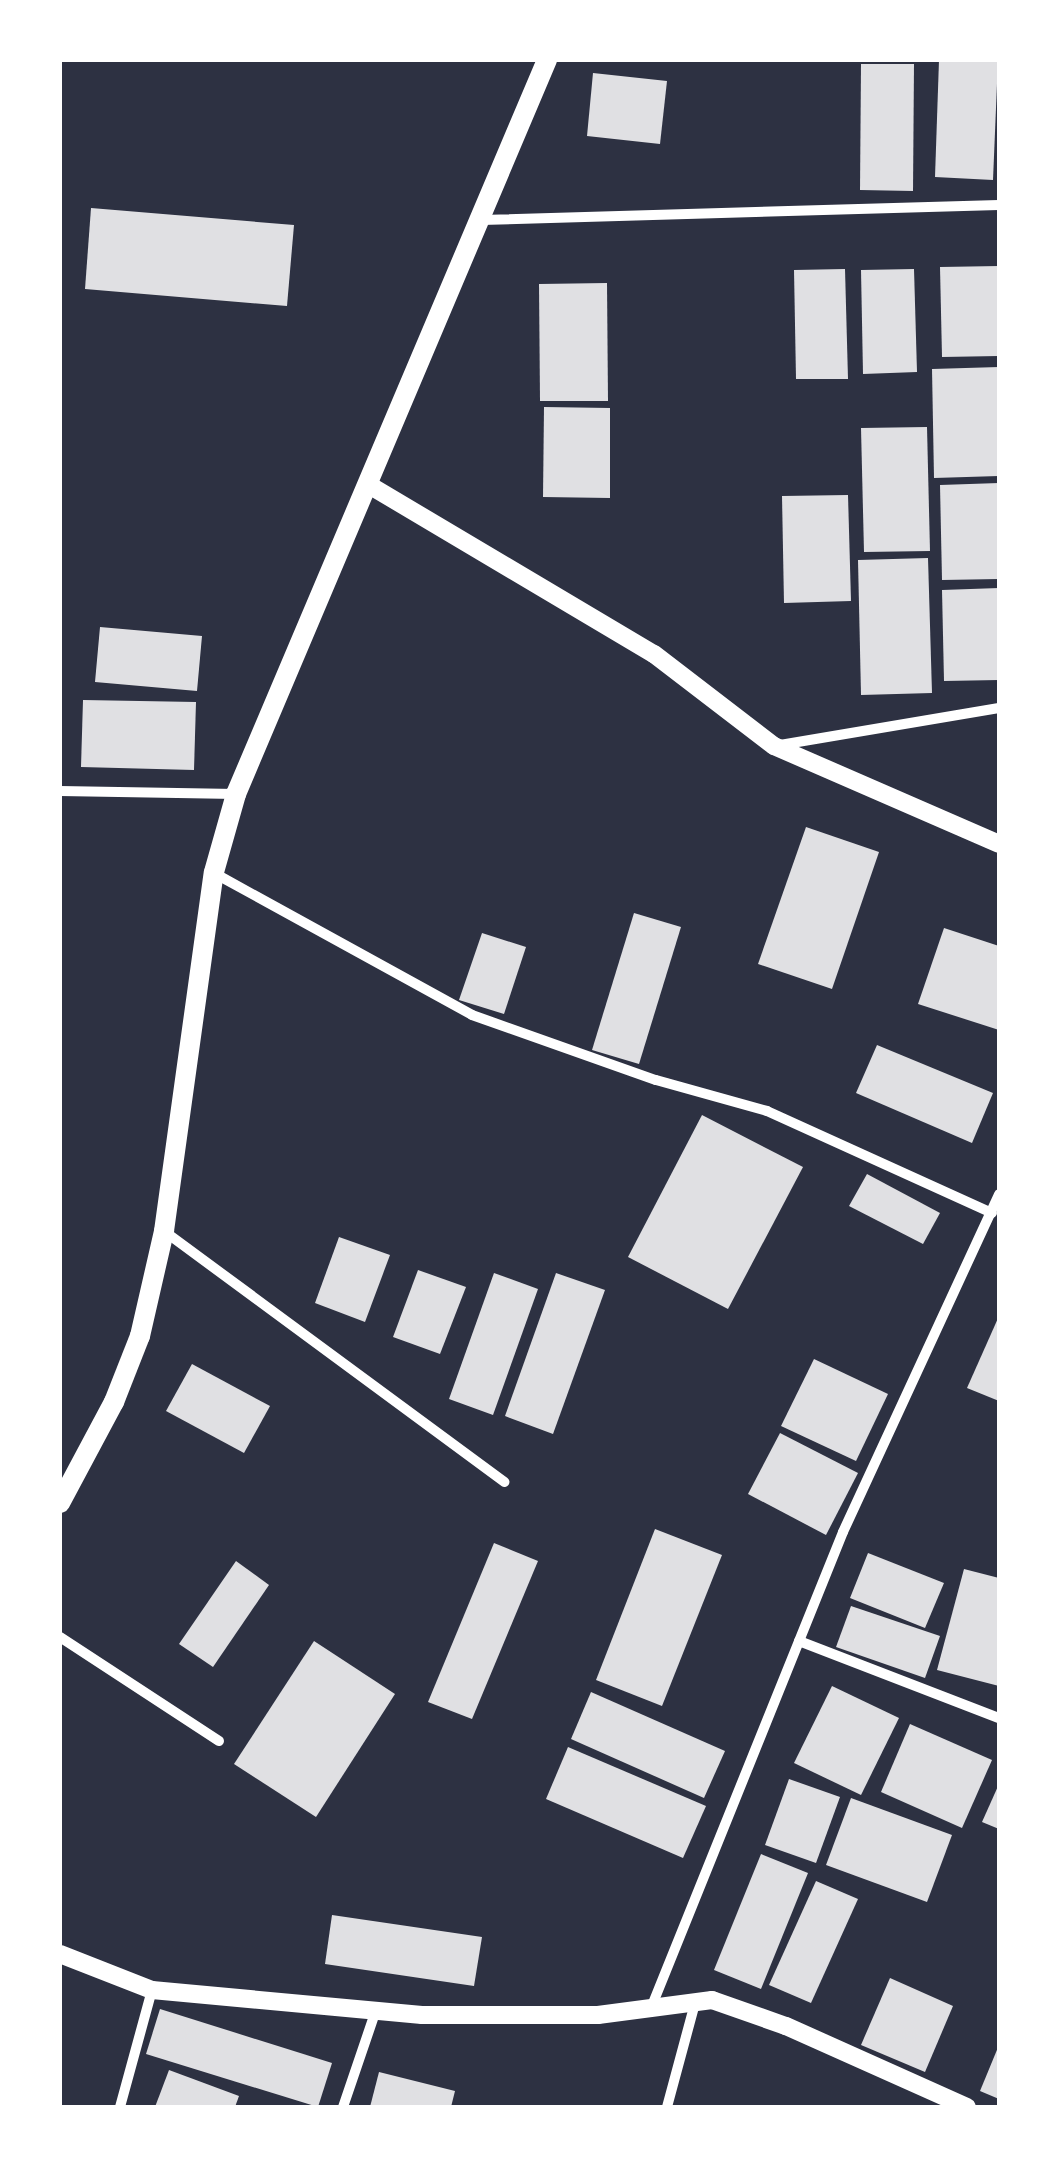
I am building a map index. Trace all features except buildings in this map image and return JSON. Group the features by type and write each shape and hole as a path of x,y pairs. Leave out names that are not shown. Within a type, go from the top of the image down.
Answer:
{"main road":[{"path":"60,1503 114,1402 140,1336 164,1232 214,872 236,794 547,60"}],"street":[{"path":"481,220 999,204"},
{"path":"369,485 654,654 774,746 999,844"},
{"path":"774,746 999,708"},
{"path":"60,791 236,794"},
{"path":"214,872 472,1015 656,1080 767,1111 992,1212"},
{"path":"651,2008 844,1532 999,1194"},
{"path":"164,1232 504,1482"},
{"path":"60,1637 219,1741"},
{"path":"799,1641 999,1718"},
{"path":"60,1954 152,1990 422,2015 598,2015 712,2000 786,2026 929,2100 967,2107"},
{"path":"120,2107 152,1990"},
{"path":"667,2107 694,2003"},
{"path":"343,2107 376,2010"}]}
